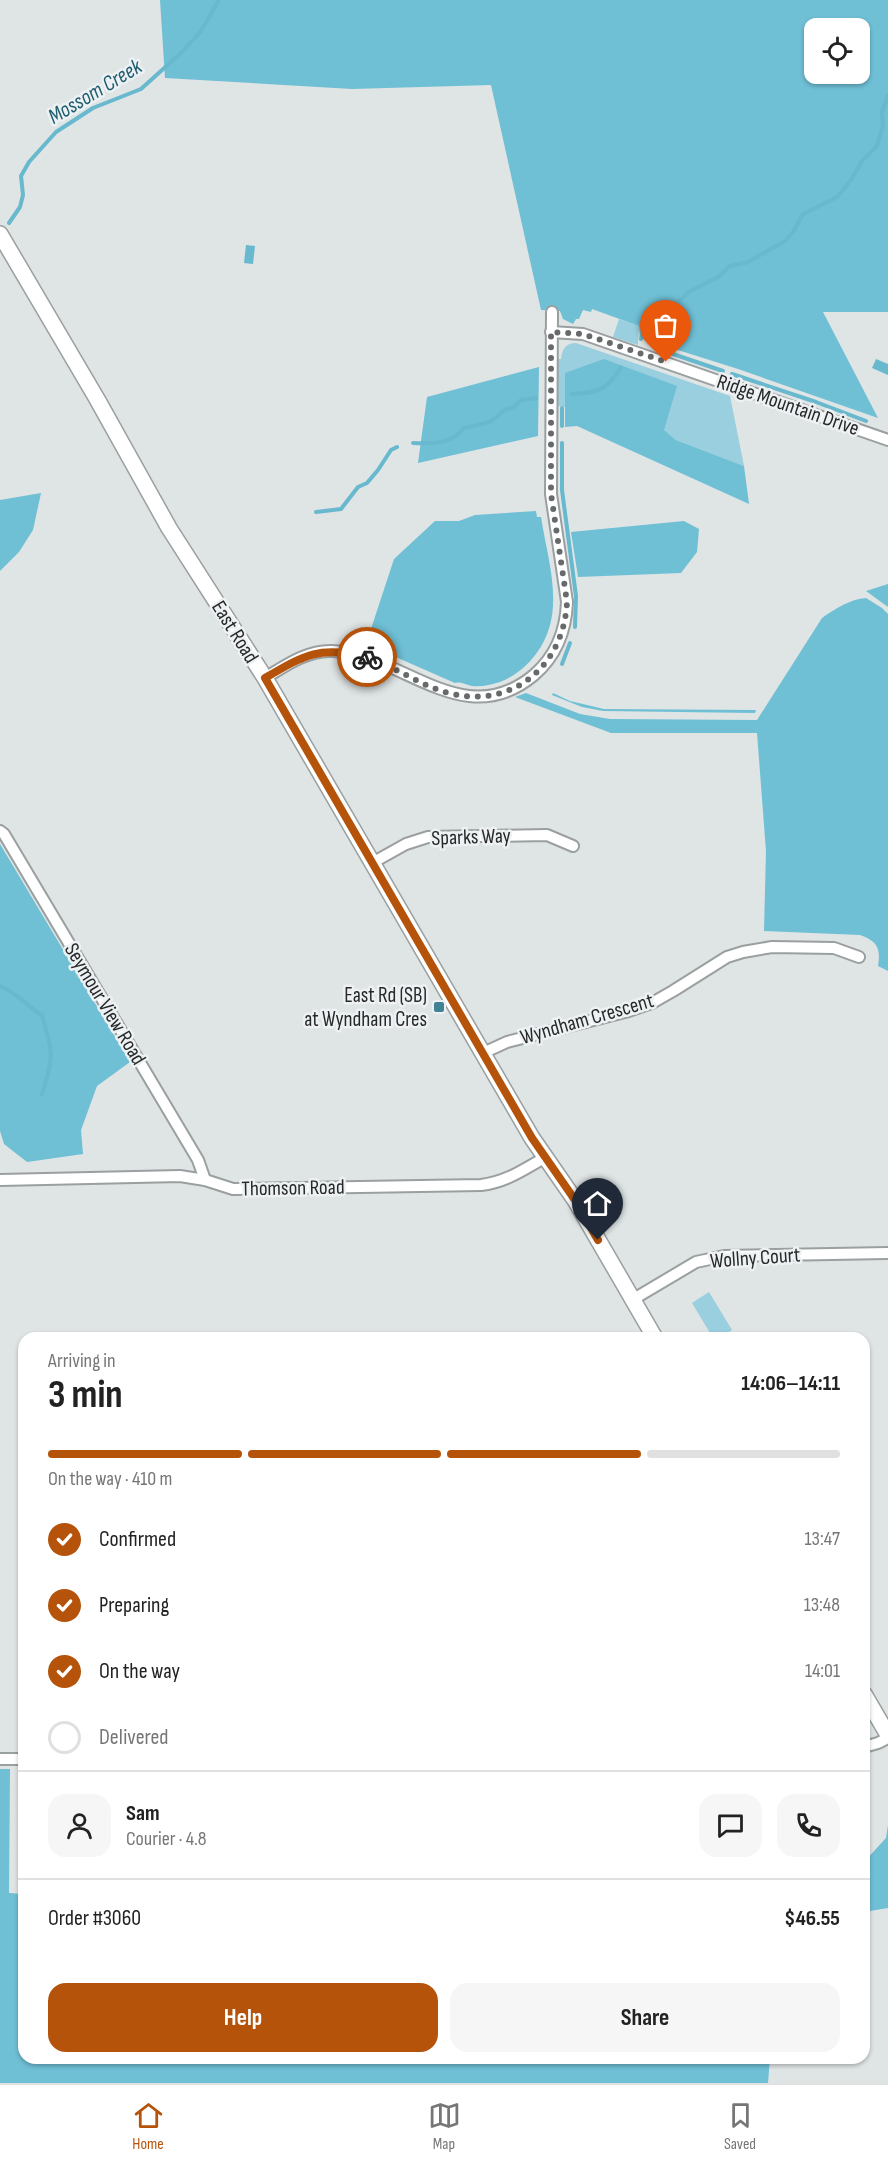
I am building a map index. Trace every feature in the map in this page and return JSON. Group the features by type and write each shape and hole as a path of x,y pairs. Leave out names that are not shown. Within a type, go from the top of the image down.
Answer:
{"main road":[{"name":"East Road","path":"0,234 97,399 169,528 265,678 544,1158 575,1200 651,1332"},
{"path":"870,1705 888,1737"}],"street":[{"path":"265,678 304,656 328,651 345,652 369,658 436,689 452,694 480,696 510,690 546,664 559,641 566,616 567,602 551,494 552,312"},
{"name":"Ridge Mountain Drive","path":"551,332 583,334 888,440"},
{"name":"Seymour View Road","path":"0,831 4,834 198,1160 205,1180"},
{"name":"Sparks Way","path":"372,863 406,844 428,837 547,835 573,846"},
{"name":"Wyndham Crescent","path":"483,1053 507,1042 629,1011 652,1002 673,992 727,957 743,951 772,947 834,948 859,957"},
{"name":"Thomson Road","path":"0,1180 180,1176 205,1180 233,1189 481,1185 498,1183 511,1178 544,1158"},
{"name":"Wollny Court","path":"632,1300 696,1263 724,1256 888,1253"},
{"path":"870,1745 888,1737"},
{"path":"0,1759 18,1759"}],"shaded area":[{"path":"160,0 888,0 888,312 823,312 878,418 738,369 640,338 639,326 592,309 591,312 583,310 579,319 576,319 573,324 563,319 560,311 541,310 491,85 352,89 165,78"},
{"path":"246,245 255,246 253,264 244,263"},
{"path":"619,319 639,326 638,345 613,337"},
{"path":"576,343 730,396 744,466 676,440 664,430 565,373 565,407 558,406 558,359 561,359 567,345"},
{"path":"604,359 677,386 664,430 676,440 744,466 749,504 577,426 565,427 565,373"},
{"path":"876,359 888,364 888,375 872,368"},
{"path":"539,367 538,436 418,463 427,397"},
{"path":"41,493 33,530 19,552 0,571 0,500"},
{"path":"536,511 537,517 541,517 548,552 553,605 551,622 545,638 536,654 520,671 500,682 472,686 455,683 366,644 394,559 435,521 459,521 475,515"},
{"path":"684,521 699,529 697,552 681,573 578,577 571,532"},
{"path":"888,584 888,607 866,591"},
{"path":"866,598 888,614 888,971 878,966 879,954 874,943 860,935 764,931 766,851 757,733 611,733 515,697 526,693 580,714 610,719 757,720 822,618 848,602"},
{"path":"553,693 570,701 604,709 756,710 755,713 603,711 582,707 552,695"},
{"path":"0,844 130,1062 97,1086 81,1130 83,1154 27,1162 4,1144 0,1131"},
{"path":"709,1292 732,1330 709,1332 692,1303"},
{"path":"0,1769 10,1769 9,1893 18,1894 18,2064 770,2064 768,2083 0,2083"},
{"path":"888,1825 888,1908 870,1911 870,1855 886,1838"}],"waterway":[{"name":"Mossom Creek","path":"9,223 20,207 23,195 21,176 29,162 56,132 93,108 141,89 182,52 201,31 219,0"},
{"path":"641,339 645,325 662,305 678,302 689,292 718,277 730,266 748,262 785,241 803,214 837,197 851,180 862,161 877,146 883,125 882,112 888,95"},
{"path":"661,350 723,371"},
{"path":"572,394 589,393 601,389 621,368"},
{"path":"732,374 866,421"},
{"path":"413,443 448,440 464,428 490,422 506,409 513,408 521,400 536,398"},
{"path":"562,408 562,426"},
{"path":"562,443 562,490 576,596 575,627"},
{"path":"316,512 341,509 358,487 367,483 391,450 397,447"},
{"path":"562,664 570,643"},
{"path":"0,986 42,1015 51,1055 42,1094"}],"way so far":[{"path":"367,657 436,689 467,696 495,694 510,690 546,664 559,641 566,616 567,602 551,494 551,332 583,334 666,362"}],"place":[{"name":"East Rd (SB) at Wyndham Cres","path":"439,1007"}],"route":[{"path":"367,657 345,652 318,652 304,656 265,678 532,1138 575,1200 598,1240"}]}
